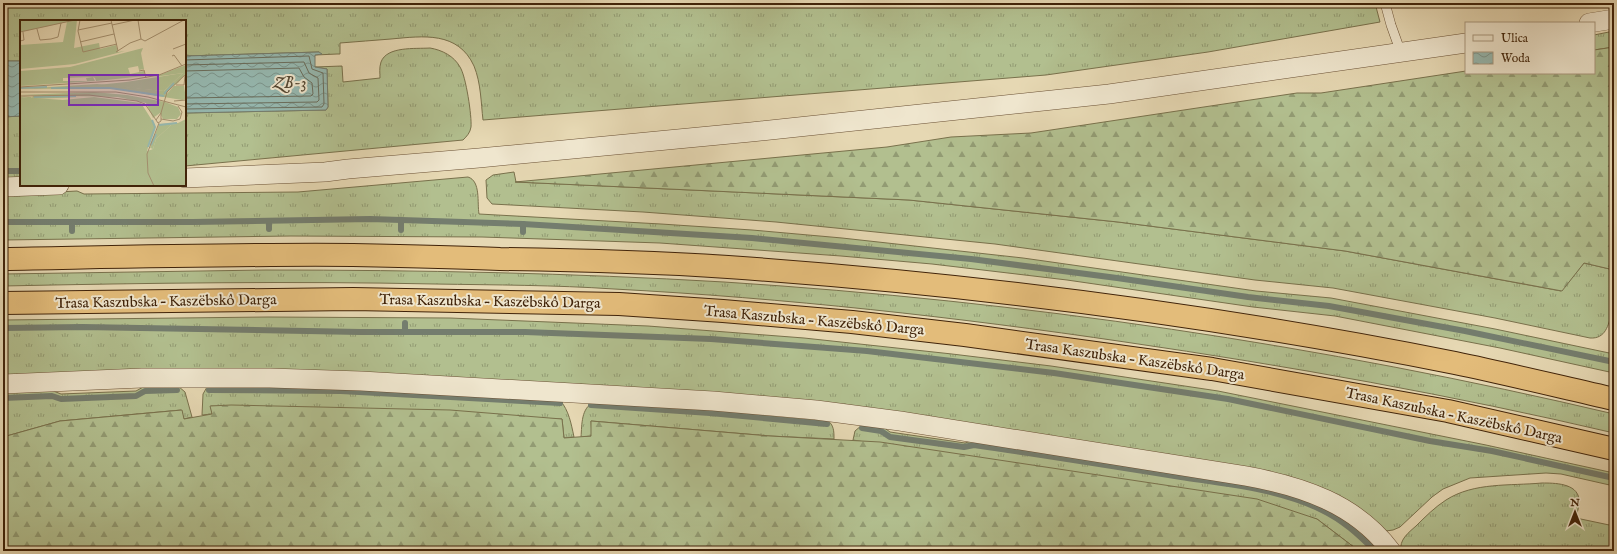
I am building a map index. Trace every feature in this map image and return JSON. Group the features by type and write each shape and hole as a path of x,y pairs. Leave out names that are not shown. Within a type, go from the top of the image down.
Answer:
{"highway":[{"path":"3,259 202,255 354,255 620,261 856,277 1069,300 1218,321 1323,338 1458,364 1614,399"},
{"name":"Trasa Kaszubska – Kaszëbskô Darga","path":"3,302 353,299 618,304 844,321 965,335 1212,369 1448,411 1614,449"}],"street":[{"path":"1594,22 1614,19"},
{"path":"186,178 325,172 348,168 479,158 759,132 1109,94 1465,43"},
{"path":"3,187 31,186"},
{"path":"3,384 142,378 324,379 655,397 756,404 840,413 996,435 1246,476 1290,485 1319,495 1354,515 1370,528 1391,551"}],"lane":[{"path":"1385,3 1401,53"}],"green space":[{"path":"3,3 1375,3 1380,22 1208,52 1046,75 483,120 479,86 474,66 467,55 459,47 449,41 438,38 415,37 340,43 340,54 315,55 319,52 186,56 186,20 20,20 20,61 3,61"},
{"path":"1614,31 1614,47 1595,50 1595,35"},
{"path":"1614,47 1614,270 1584,263 1562,291 1345,251 1118,222 909,200 515,182 887,147 951,137 1031,133 1297,93 1321,93 1465,71 1465,74 1595,74 1595,50"},
{"path":"430,48 439,50 451,57 460,67 470,106 471,122 470,131 463,140 186,166 186,113 326,110 328,107 327,69 315,67 342,66 343,82 380,78 381,62 384,57 395,51"},
{"path":"20,116 20,179 3,180 3,117"},
{"path":"514,172 516,182 909,200 1118,222 1345,251 1561,291 1584,263 1614,270 1614,314 1612,313 1608,326 1603,334 1595,338 1590,338 1495,318 1333,288 1255,280 995,244 776,222 643,212 492,204 487,198 486,180 493,175"},
{"path":"468,177 472,179 477,188 479,214 752,230 842,238 1023,258 1256,291 1331,298 1495,329 1614,354 1614,373 1500,348 1335,316 1253,307 1067,280 932,264 841,256 660,243 482,237 291,236 3,240 3,195 77,191 84,194 298,192"},
{"path":"266,270 495,273 609,276 724,282 836,290 1060,314 1172,329 1283,347 1504,389 1614,414 1614,433 1492,406 1370,382 1248,361 998,324 806,303 678,293 525,285 165,283 3,286 3,274"},
{"path":"268,317 450,318 648,326 804,338 1051,366 1218,391 1486,445 1614,473 1614,486 1561,474 1546,473 1470,478 1443,489 1432,497 1400,527 1386,531 1351,504 884,411 3,376 3,320"},
{"path":"145,386 178,386 185,392 192,417 184,419 181,410 60,421 3,437 3,392 51,390 61,394 136,391"},
{"path":"260,386 560,400 568,413 574,437 564,438 562,419 211,406 212,414 202,415 203,394 207,387"},
{"path":"594,402 682,406 827,420 834,431 834,439 770,436 591,421 592,436 581,437 584,412"},
{"path":"231,405 450,410 562,419 564,438 591,436 591,421 770,436 880,442 1257,499 1317,519 1359,551 3,551 3,437 60,421 182,410 184,419 212,414 210,406"},
{"path":"862,425 882,426 890,432 965,443 975,440 1230,481 1270,489 1308,501 1333,512 1354,527 1379,551 1359,551 1317,519 853,440 855,431"},
{"path":"1542,483 1564,485 1574,490 1579,499 1576,518 1614,526 1614,551 1401,551 1401,543 1407,534 1438,506 1457,494 1468,490 1492,486"}],"water":[{"name":"ZB-3","path":"319,52 322,54 315,55 315,67 327,69 328,107 326,110 186,113 186,56"},
{"path":"3,61 20,61 20,116 3,117"}],"waterway":[{"path":"3,171 20,171"},
{"path":"3,222 193,222 370,219 523,224 752,238 971,259 1248,297 1329,306 1465,331 1614,362"},
{"path":"401,220 401,230"},
{"path":"269,221 269,229"},
{"path":"72,222 72,231"},
{"path":"523,224 523,232"},
{"path":"405,323 405,332"},
{"path":"3,328 83,327 360,332 525,332 711,339 867,351 1054,373 1228,399 1430,441 1492,451 1614,478"},
{"path":"3,398 52,396 61,399 136,396 145,391 177,390"},
{"path":"209,390 341,391 560,403"},
{"path":"591,405 710,413 827,424"},
{"path":"862,428 881,431 890,437 964,447 974,445 1235,485 1271,492 1306,503 1330,514 1350,528 1375,551"}]}
